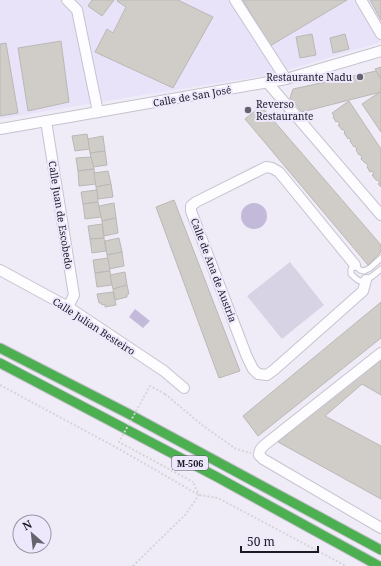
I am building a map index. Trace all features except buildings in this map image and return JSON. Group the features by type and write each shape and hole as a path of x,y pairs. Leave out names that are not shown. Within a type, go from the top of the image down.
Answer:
{"highway":[{"name":"M-506","path":"0,348 127,413 381,550"},
{"name":"M-506","path":"0,363 217,477 379,566"},
{"path":"69,374 89,385 127,413"}],"street":[{"path":"67,0 77,10 98,112"},
{"path":"235,0 286,79"},
{"path":"361,0 381,34"},
{"name":"Calle de San José","path":"0,129 286,79 381,51"},
{"path":"267,82 381,215"},
{"name":"Calle Juan de Escobedo","path":"46,121 74,295 68,307"},
{"name":"Calle de Ana de Austria","path":"355,264 279,172 272,168 266,167 196,202 191,206 191,211 247,357 253,369 258,374 267,375 275,369 363,291 366,280"},
{"name":"Calle Julian Besteiro","path":"0,270 68,307 164,371 184,388"},
{"path":"381,353 267,443 260,449 259,454 263,459 381,528"}],"lane":[{"path":"355,264 360,270 364,271 370,268 381,258"},
{"name":"Calle de Ana de Austria","path":"355,264 351,269 351,274 360,281 366,280 381,269"}],"path":[{"path":"0,385 119,449 199,495 218,498 346,566"},
{"path":"199,495 192,482 119,442 150,386 165,394 202,425 236,449 259,454"},
{"path":"134,566 186,514 199,495"}],"shaded area":[{"path":"0,0 381,0 381,42 274,74 0,119"},
{"path":"254,203 264,206 267,216 264,226 254,229 244,226 241,216 244,206"},
{"path":"290,262 324,305 282,339 247,296"},
{"path":"135,309 150,321 143,328 129,317"}],"traffic: fast":[{"path":"0,348 127,413 381,550"},
{"path":"0,363 217,477 379,566"}],"place":[{"name":"Restaurante Nadu","path":"360,77"},
{"name":"Reverso Restaurante","path":"248,110"}]}
